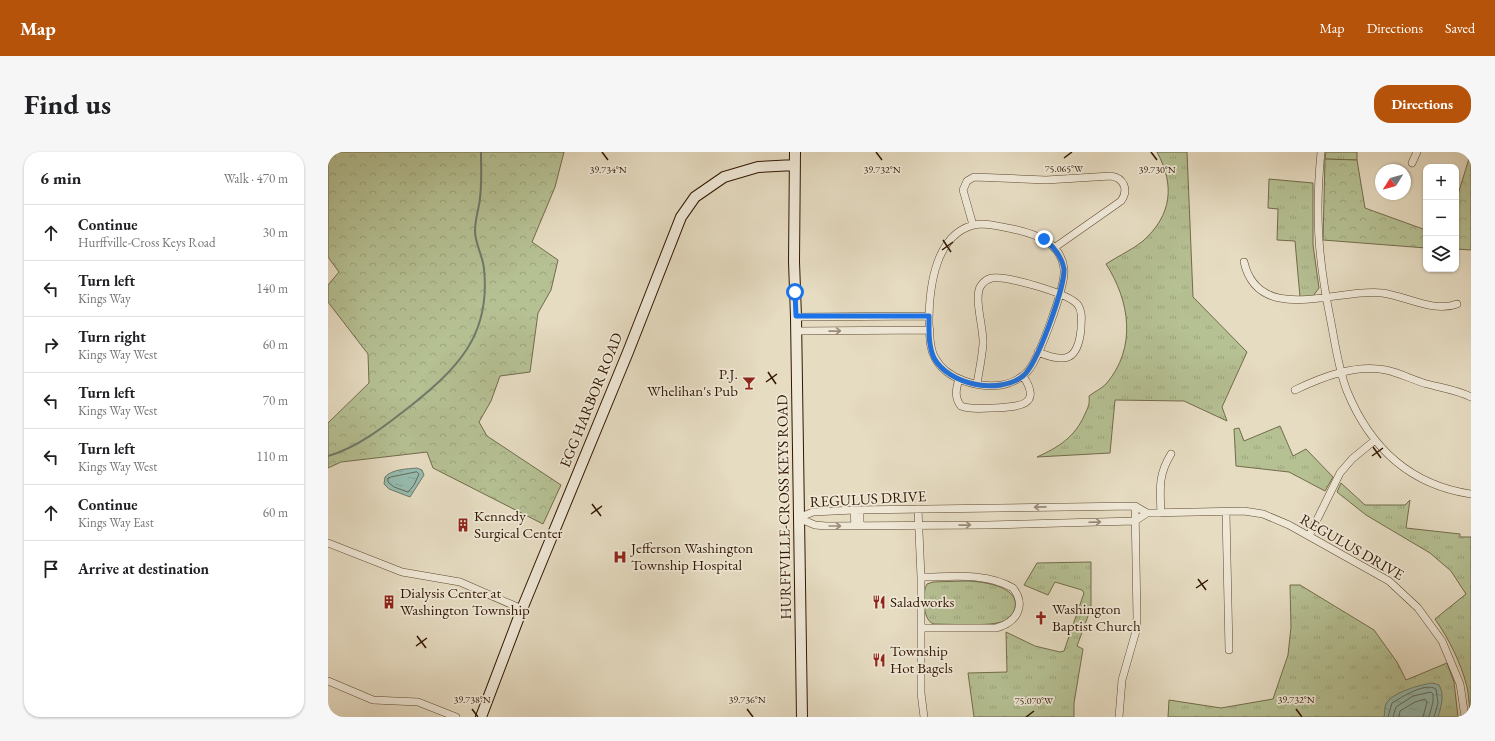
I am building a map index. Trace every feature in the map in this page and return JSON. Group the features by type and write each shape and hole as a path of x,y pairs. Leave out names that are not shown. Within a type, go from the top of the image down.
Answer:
{"main road":[{"path":"763,167 780,162 790,152"},
{"name":"HURFFVILLE-CROSS KEYS ROAD","path":"795,152 794,262 802,717"},
{"name":"EGG HARBOR ROAD","path":"481,717 522,609 628,352 681,217 695,197 716,181 733,173 763,167 795,165"}],"street":[{"path":"1321,152 1317,229 1320,265 1342,373 1347,390 1357,411 1375,440 1393,460 1410,473 1437,486 1471,494"},
{"path":"1412,163 1418,152"},
{"path":"973,225 963,190 967,181 974,178 1046,180 1111,176 1120,180 1125,192 1121,201 1054,248"},
{"path":"993,224 1033,234 1044,239 1054,248 1064,268 1060,294 1038,352 1031,367 1023,376 1012,382 1001,385 977,384 959,379 944,370 935,358 930,345 929,316 933,279 939,261 953,238 973,225 993,224"},
{"path":"1244,262 1251,279 1268,294 1285,299 1298,301 1373,292 1436,306 1445,307 1457,304"},
{"path":"977,384 983,344 978,295 983,282 990,279 999,279 1039,287 1075,301 1082,313 1079,345 1070,356 1061,359 1049,357 1038,352"},
{"path":"796,316 929,316"},
{"path":"796,332 930,330"},
{"path":"1294,390 1358,368 1379,369 1396,372 1422,383 1457,391 1471,397"},
{"path":"959,379 955,393 962,406 971,408 1015,408 1025,404 1030,397 1030,387 1023,376"},
{"path":"1309,536 1340,473 1352,458 1375,440"},
{"path":"1160,513 1160,479 1164,466 1171,454"},
{"path":"1135,506 1147,513 1136,521"},
{"path":"1119,717 1122,680 1137,621 1135,506"},
{"name":"REGULUS DRIVE","path":"798,518 813,512 857,510 1135,506"},
{"path":"918,509 921,577 922,693 924,717"},
{"path":"857,510 858,526"},
{"name":"REGULUS DRIVE","path":"1147,513 1244,511 1263,514 1309,536 1389,581 1418,608 1442,641 1450,657 1460,684 1466,717"},
{"path":"1226,512 1229,650"},
{"name":"REGULUS DRIVE","path":"798,518 815,525 858,526 1136,521"},
{"path":"328,543 402,572 460,582 522,609"},
{"path":"921,577 970,577 990,579 1013,588 1020,602 1017,615 1012,621 996,628 921,628"},
{"path":"328,681 373,700 418,702 456,717"}],"green space":[{"path":"328,152 564,152 555,187 532,242 558,260 551,290 538,313 530,372 500,376 491,401 479,422 487,436 561,485 543,524 433,468 427,452 341,462 328,468 328,423 369,383 368,354 328,302 328,285 339,272 328,257"},
{"path":"1157,152 1187,152 1193,297 1247,352 1222,407 1227,421 1184,401 1115,400 1110,453 1037,457 1066,440 1076,429 1088,407 1089,396 1106,384 1116,370 1122,355 1126,340 1127,324 1125,309 1114,278 1106,264 1143,241 1160,221 1168,199 1168,188 1163,164"},
{"path":"1326,152 1357,152 1357,160 1325,159"},
{"path":"1471,152 1471,250 1459,249 1459,191"},
{"path":"1325,159 1357,160 1365,208 1423,229 1423,248 1323,240"},
{"path":"1269,179 1313,183 1313,245 1319,288 1313,296 1300,297 1295,241 1277,240 1278,209 1268,208"},
{"path":"1280,426 1293,456 1306,449 1333,477 1325,491 1289,472 1236,466 1234,429 1239,428 1244,441"},
{"path":"1341,483 1365,505 1405,505 1410,500 1406,528 1460,534 1460,537 1471,537 1471,717 1467,687 1458,660 1450,643 1435,619 1466,594 1451,571 1430,553 1366,515 1337,492"},
{"path":"1091,562 1091,608 1077,646 1083,649 1074,703 1074,717 974,717 968,673 1007,672 1006,632 1035,646 1060,652 1064,651 1084,593 1082,590 1055,582 1048,595 1024,585 1037,563"},
{"path":"964,581 988,583 1005,589 1015,600 1015,608 1011,616 1004,621 990,624 934,624 930,622 927,618 924,606 924,593 927,584 933,582"},
{"path":"1290,585 1300,585 1374,630 1397,662 1406,680 1447,663 1454,682 1458,717 1168,717 1169,700 1221,708 1273,699 1288,655 1291,627"}],"water":[{"path":"417,468 422,470 424,475 410,497 389,489 384,484 385,477 392,472"},
{"path":"1432,683 1439,685 1442,693 1442,701 1438,717 1384,717 1386,704 1394,696 1414,687"}],"waterway":[{"path":"328,456 350,448 370,436 426,394 455,365 467,349 476,332 482,314 485,293 484,269 476,241 475,231 481,192 481,152"}],"place":[{"name":"P.J. Whelihan's Pub","path":"749,383"},
{"name":"Kennedy Surgical Center","path":"463,525"},
{"name":"Jefferson Washington Township Hospital","path":"620,557"},
{"name":"Dialysis Center at Washington Township","path":"389,602"},
{"name":"Saladworks","path":"879,602"},
{"name":"Washington Baptist Church","path":"1041,618"},
{"name":"Township Hot Bagels","path":"879,660"}],"route":[{"path":"795,292 796,316 929,316 931,349 940,366 948,374 971,382 993,386 1001,385 1012,382 1023,376 1035,361 1060,294 1064,268 1058,253 1044,239"}]}
